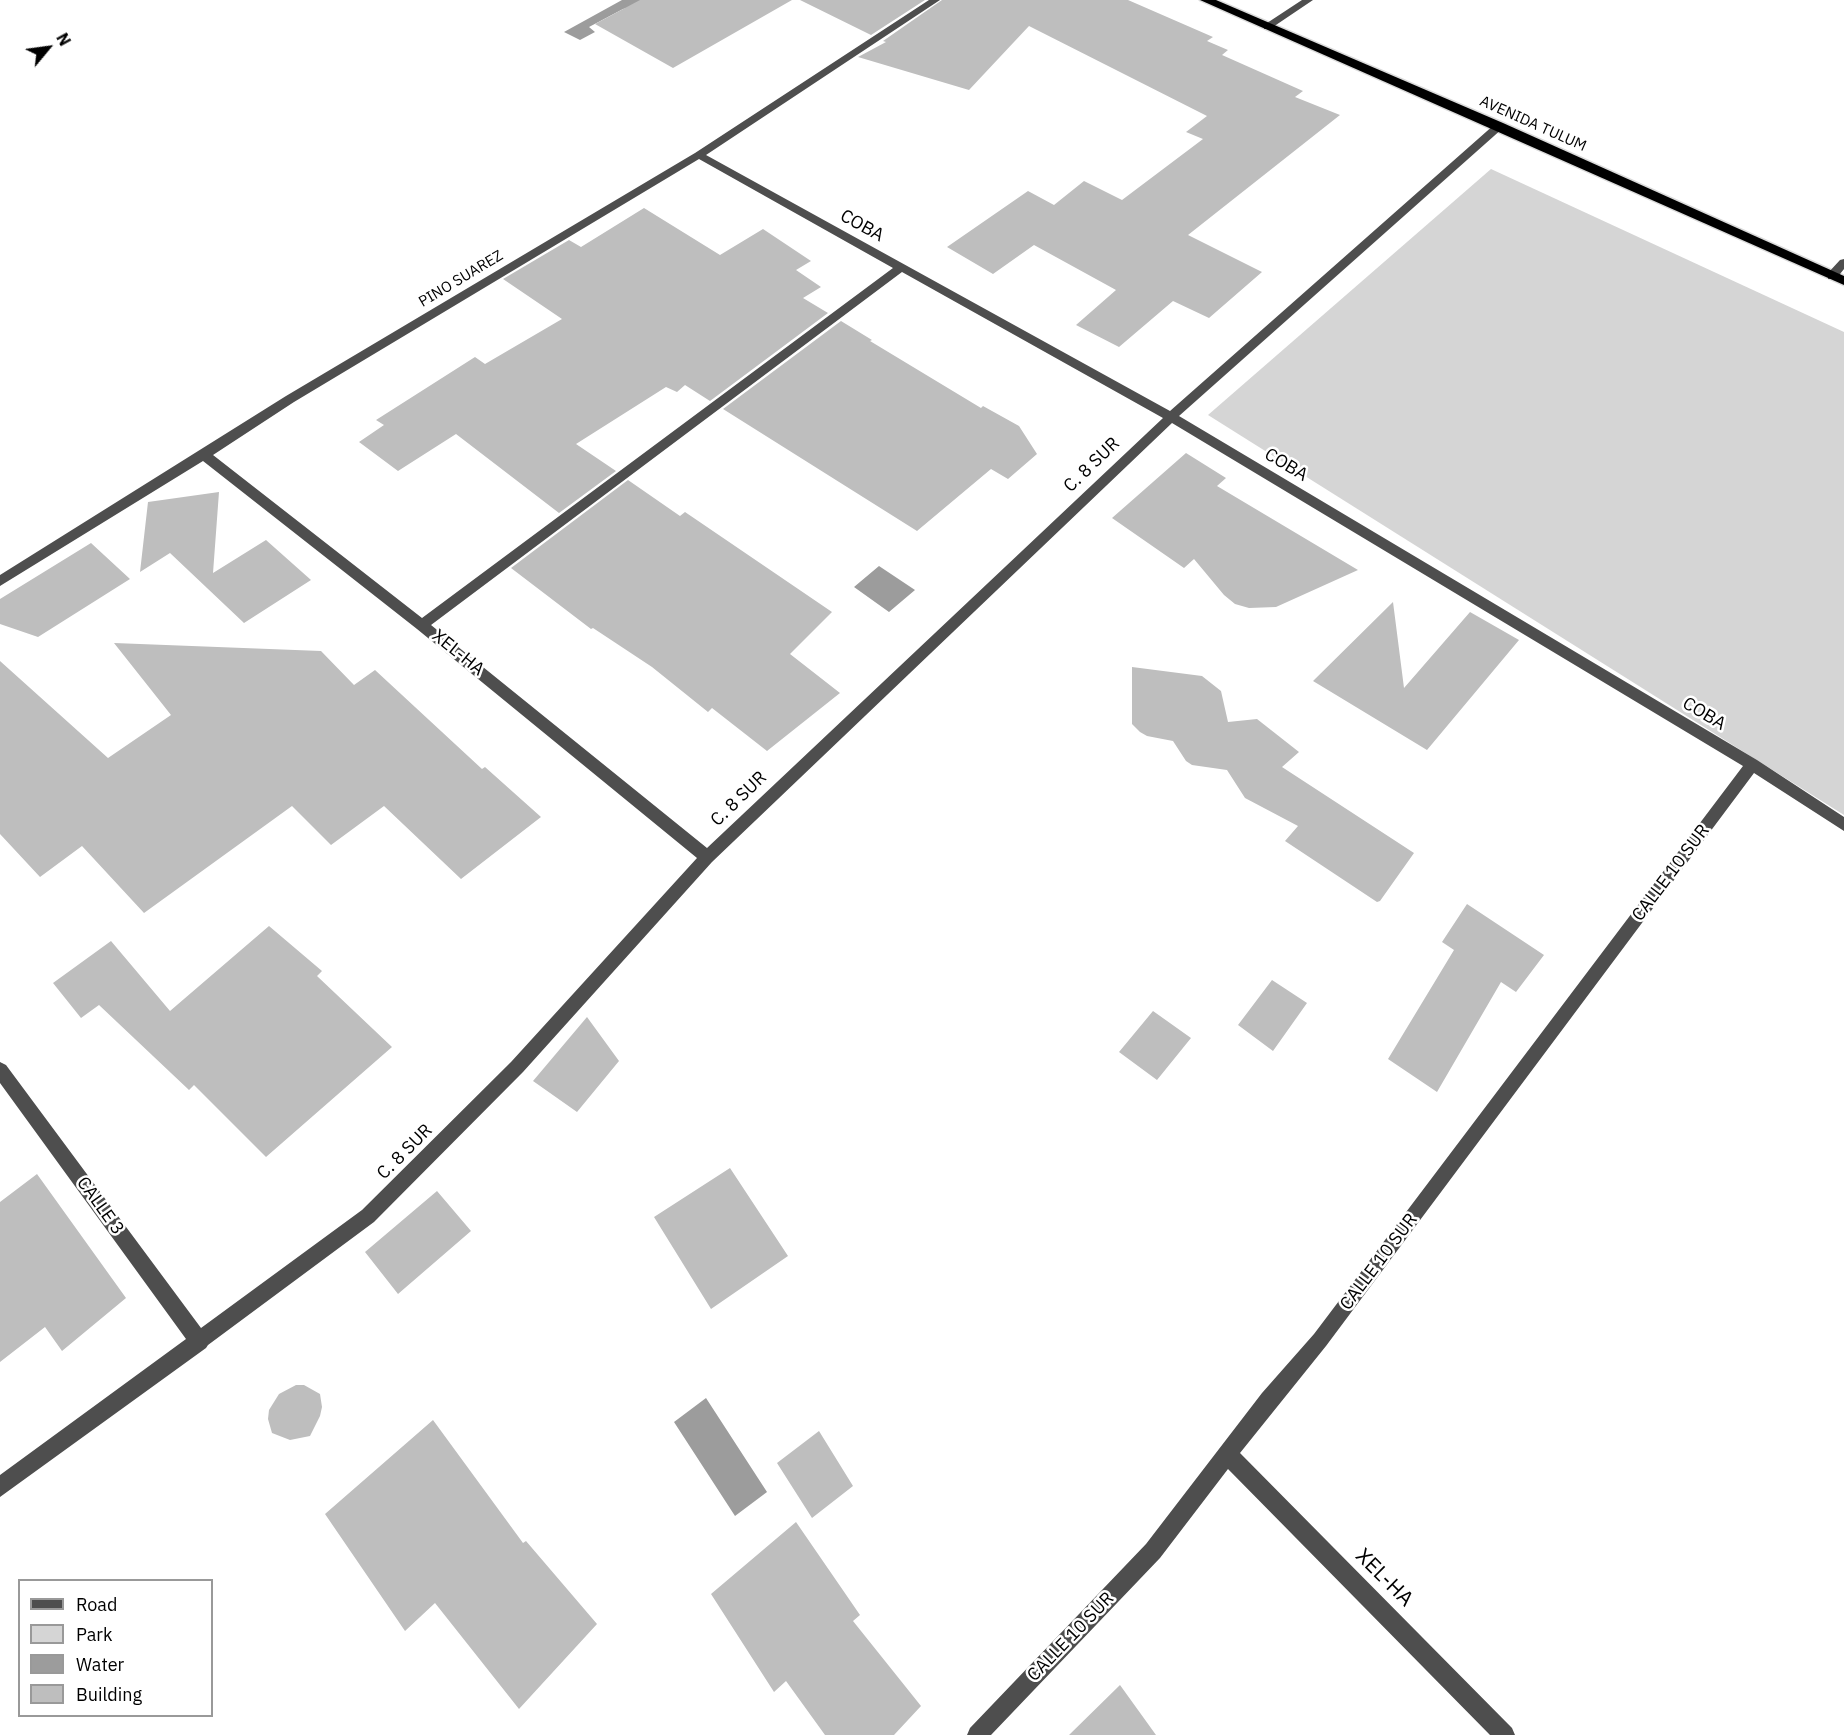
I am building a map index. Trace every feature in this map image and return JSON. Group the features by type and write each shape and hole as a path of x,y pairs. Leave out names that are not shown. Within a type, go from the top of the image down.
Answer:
{"highway":[{"name":"AVENIDA TULUM","path":"1206,0 1499,126 1844,281"}],"street":[{"name":"PINO SUAREZ","path":"0,581 290,399 699,155 935,0"},
{"path":"1267,27 1308,0"},
{"name":"C. 8 SUR","path":"0,1487 200,1342 368,1216 518,1067 707,857 1171,417 1499,126"},
{"name":"COBA","path":"699,155 1171,417 1752,764 1844,825"},
{"path":"1832,276 1844,262"},
{"path":"422,625 900,268"},
{"name":"XEL-HA","path":"204,455 422,625 707,857"},
{"name":"CALLE 10 SUR","path":"977,1735 1153,1551 1269,1400 1320,1340 1752,764"},
{"name":"CALLE 3","path":"0,1070 200,1342"},
{"name":"XEL-HA","path":"1228,1455 1505,1735"}],"green space":[{"path":"1491,169 1844,332 1844,815 1208,415"}],"water":[{"path":"622,0 659,0 623,9 589,27 595,32 580,40 564,32"},
{"path":"879,566 915,590 889,612 854,587"},
{"path":"706,1398 767,1492 735,1516 674,1422"}],"building":[{"path":"640,0 792,0 673,68 595,24"},
{"path":"800,0 925,0 871,35"},
{"path":"942,0 1128,0 1213,37 1207,41 1228,50 1222,55 1303,91 1295,97 1340,115 1188,235 1262,272 1209,318 1173,301 1119,347 1076,325 1116,290 1034,245 993,274 947,247 1028,191 1054,205 1084,181 1122,200 1203,139 1186,132 1207,116 1029,26 969,90 858,57 886,42 883,41"},
{"path":"644,208 720,255 763,229 811,261 796,270 821,287 803,298 828,313 710,401 685,385 677,392 666,387 576,444 616,471 559,513 456,434 398,471 359,442 384,425 376,420 475,357 485,364 562,319 503,279 569,240 581,247"},
{"path":"841,321 981,408 983,406 1019,426 1037,454 1008,479 991,469 917,531 723,409"},
{"path":"1186,453 1226,478 1217,486 1358,570 1276,607 1249,608 1235,604 1224,595 1194,559 1184,568 1112,518"},
{"path":"628,480 680,516 685,512 832,612 790,654 840,693 767,751 712,708 708,712 652,667 593,628 591,629 511,568"},
{"path":"219,492 213,573 266,540 311,580 244,623 170,553 140,572 148,502"},
{"path":"91,543 130,579 38,637 0,624 0,599"},
{"path":"1393,602 1404,688 1470,612 1519,640 1427,750 1313,681"},
{"path":"114,643 321,651 354,685 375,670 482,769 485,767 541,817 461,879 384,806 331,845 292,806 144,913 82,846 40,877 0,834 0,661 108,758 171,715"},
{"path":"1132,667 1202,676 1221,691 1228,722 1257,719 1299,752 1282,767 1414,853 1380,901 1377,902 1285,841 1298,826 1245,798 1227,770 1192,765 1186,761 1173,741 1147,736 1140,732 1132,724"},
{"path":"1467,904 1544,955 1516,992 1501,982 1437,1092 1388,1059 1454,950 1442,942"},
{"path":"269,926 322,971 317,976 392,1047 266,1157 194,1085 189,1090 99,1005 81,1018 53,983 111,941 170,1011"},
{"path":"1272,980 1307,1003 1273,1051 1238,1025"},
{"path":"1153,1011 1191,1038 1157,1080 1119,1052"},
{"path":"587,1017 619,1061 577,1112 533,1081"},
{"path":"730,1168 788,1256 711,1309 654,1217"},
{"path":"37,1174 126,1298 62,1351 45,1327 0,1362 0,1202"},
{"path":"437,1191 471,1231 398,1294 365,1252"},
{"path":"296,1385 304,1385 320,1394 322,1407 310,1436 290,1440 272,1433 268,1419 269,1410 279,1394"},
{"path":"433,1420 523,1543 526,1541 597,1624 519,1709 435,1603 405,1631 325,1514"},
{"path":"819,1431 853,1486 812,1518 777,1463"},
{"path":"796,1522 860,1615 853,1621 921,1706 894,1735 825,1735 786,1681 774,1692 711,1594"},
{"path":"1120,1685 1156,1735 1069,1735"}]}
